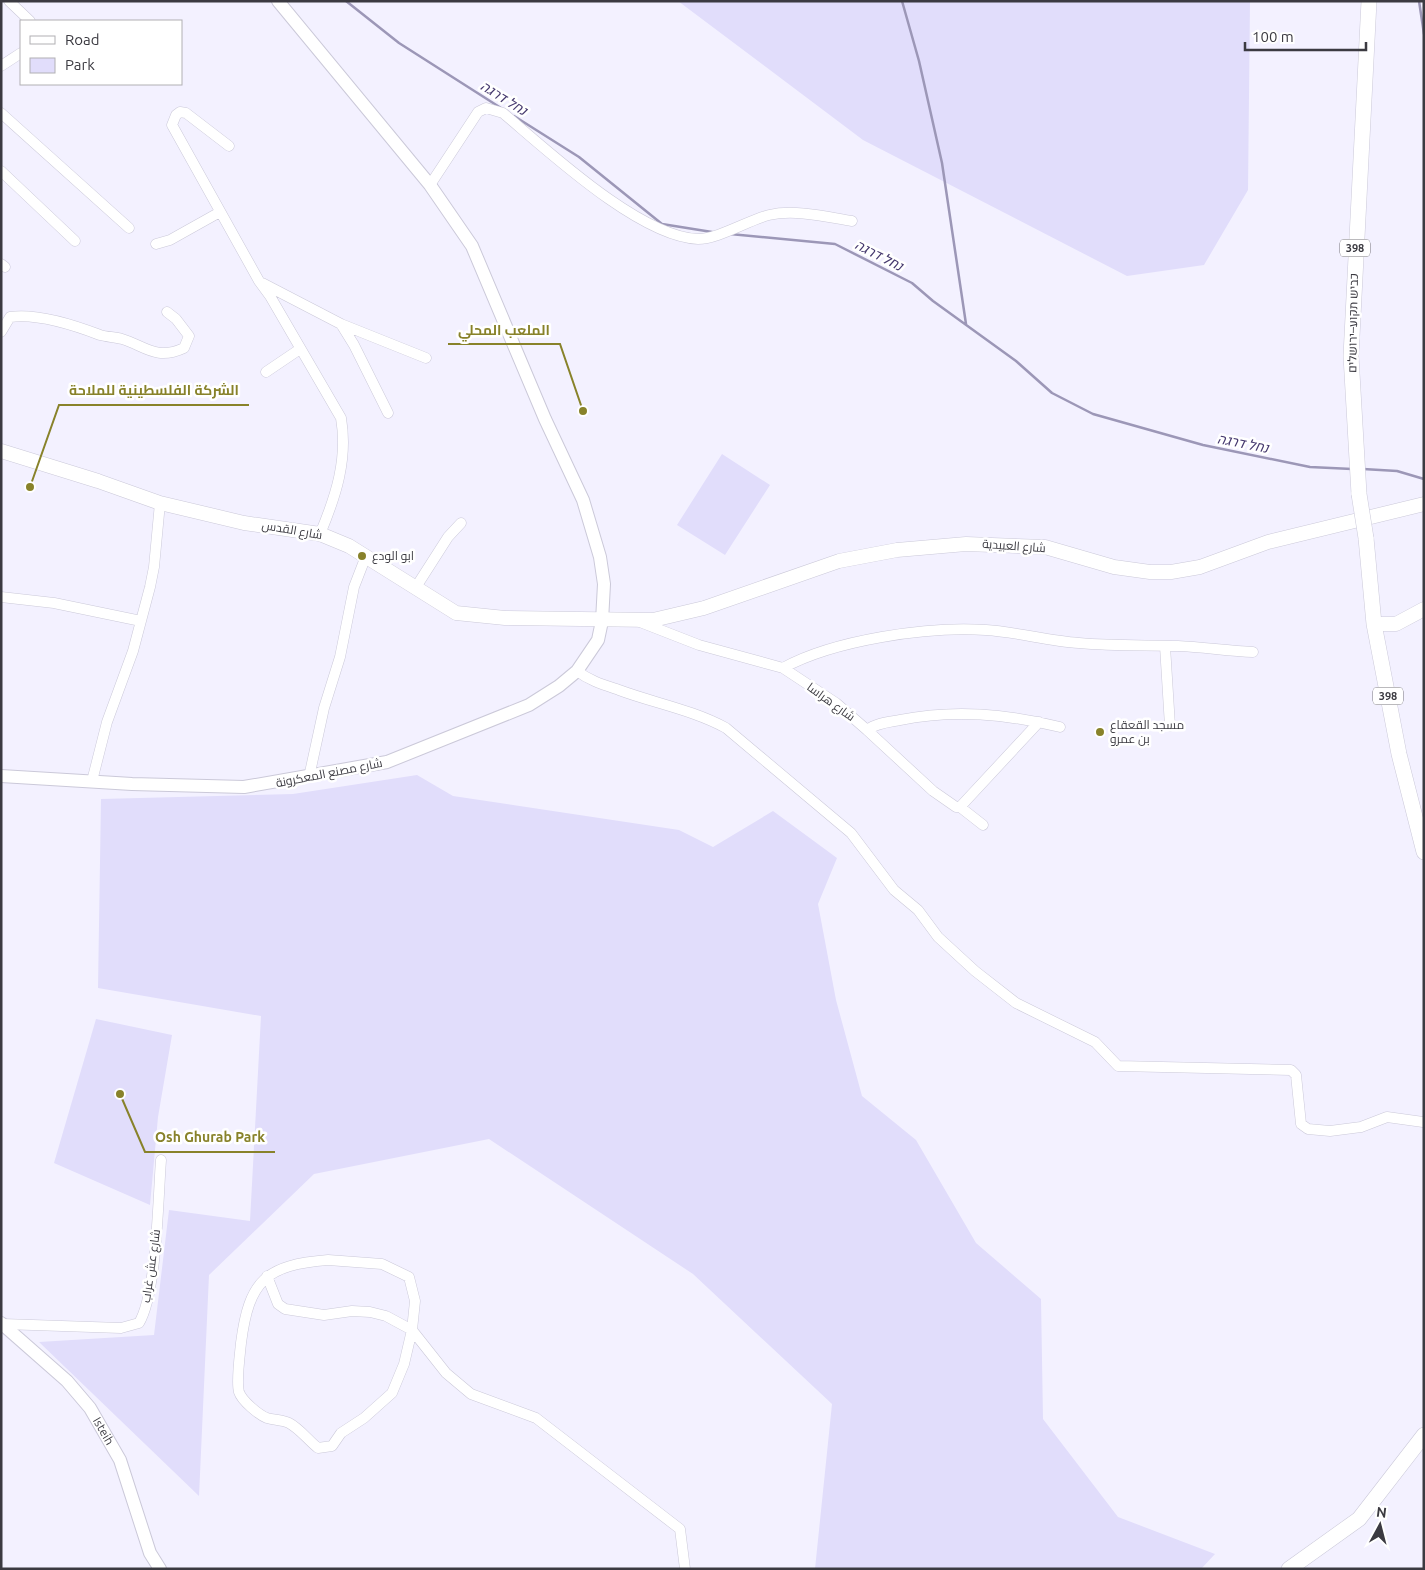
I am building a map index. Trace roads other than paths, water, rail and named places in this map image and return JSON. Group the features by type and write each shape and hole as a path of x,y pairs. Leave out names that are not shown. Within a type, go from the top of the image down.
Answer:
{"main road":[{"name":"כביש תקוע–ירושלים","path":"1369,1 1350,356 1359,494 1366,538 1374,624"},
{"name":"شارع القدس","path":"1,451 98,481 160,503 234,521 320,534 349,546 456,612 505,618 602,621"},
{"name":"شارع العبيدية","path":"602,621 672,616 704,608 839,561 897,550 966,544 1044,547 1114,566 1150,572 1171,572 1200,567 1268,542 1424,504"},
{"path":"1374,624 1396,624 1424,610"},
{"name":"398","path":"1374,624 1399,754 1424,852"},
{"path":"1290,1569 1358,1519 1424,1435"}],"street":[{"path":"9,1 29,20"},
{"name":"شارع مصنع المعكرونة","path":"1,776 221,788 266,785 387,762 496,720 529,705 560,686 577,671 598,640 602,621 604,584 600,558 583,500 545,419 472,246 430,185 278,1"},
{"path":"1,66 20,54"},
{"path":"430,185 478,112 486,108 503,113 628,213 672,235 699,239 769,215 784,213 852,221"},
{"path":"1,112 129,228"},
{"path":"228,146 193,116 180,112 176,114 172,125 259,281 270,296 341,418 344,453 333,504 320,534"},
{"path":"1,171 75,241"},
{"path":"156,244 170,240 220,212"},
{"path":"259,281 341,324 426,358"},
{"path":"1,332 10,317 48,320 81,326 102,336 131,342 147,350 172,353 184,348 190,336 176,319 167,312"},
{"path":"341,324 354,345 388,412"},
{"path":"266,372 300,349"},
{"path":"92,781 107,722 133,651 141,621 154,567 160,503"},
{"path":"416,587 448,537 461,523"},
{"path":"309,777 324,708 340,657 354,588 366,556"},
{"path":"1,597 54,602 141,621"},
{"name":"شارع هراسا","path":"637,620 699,645 783,668 836,703 867,730 872,726 892,721 952,713 993,714 1060,727"},
{"path":"783,668 794,662 856,644 927,630 987,630 1077,643 1253,652"},
{"path":"1165,646 1170,726"},
{"path":"577,671 588,680 708,718 726,728 851,833 894,890 918,910 938,937 975,971 1016,1003 1095,1042 1118,1066 1291,1070 1296,1075 1301,1124 1316,1131 1351,1129 1387,1117 1424,1122"},
{"path":"960,806 1039,722"},
{"path":"867,730 933,791 952,805 960,806 983,825"},
{"name":"شارع عش غراب","path":"2,1324 121,1328 138,1323 144,1315 148,1296 156,1235 161,1160"},
{"path":"328,1260 382,1264 409,1277 415,1301 412,1330 404,1364 392,1393 364,1418 340,1433 332,1446 318,1448 290,1423 264,1417 246,1402 240,1392 240,1352 251,1296 267,1276 296,1262 328,1260"},
{"path":"267,1276 278,1304 285,1309 324,1316 352,1311 370,1312 386,1316 412,1330 446,1374 471,1394 536,1418 680,1529 685,1569"},
{"name":"Isteih","path":"2,1324 67,1381 90,1408 120,1460 150,1553 160,1569"}],"waterway":[{"name":"נחל דרגה","path":"346,1 399,43 501,108"},
{"path":"902,1 919,61 942,163 966,324"},
{"path":"1419,1 1424,34"},
{"name":"נחל דרגה","path":"514,116 579,157 662,224 712,232"},
{"name":"נחל דרגה","path":"730,234 835,244 912,283 933,301 1016,361 1052,393 1093,414 1203,445 1310,467 1352,469"},
{"name":"נחל דרגה","path":"1363,469 1397,471 1424,479"}],"place":[{"name":"الملعب المحلي","path":"583,411"},
{"name":"الشركة الفلسطينية للملاحة","path":"30,487"},
{"name":"ابو الودع","path":"362,556"},
{"name":"مسجد القعقاع بن عمرو","path":"1100,732"},
{"name":"Osh Ghurab Park","path":"120,1094"}]}
